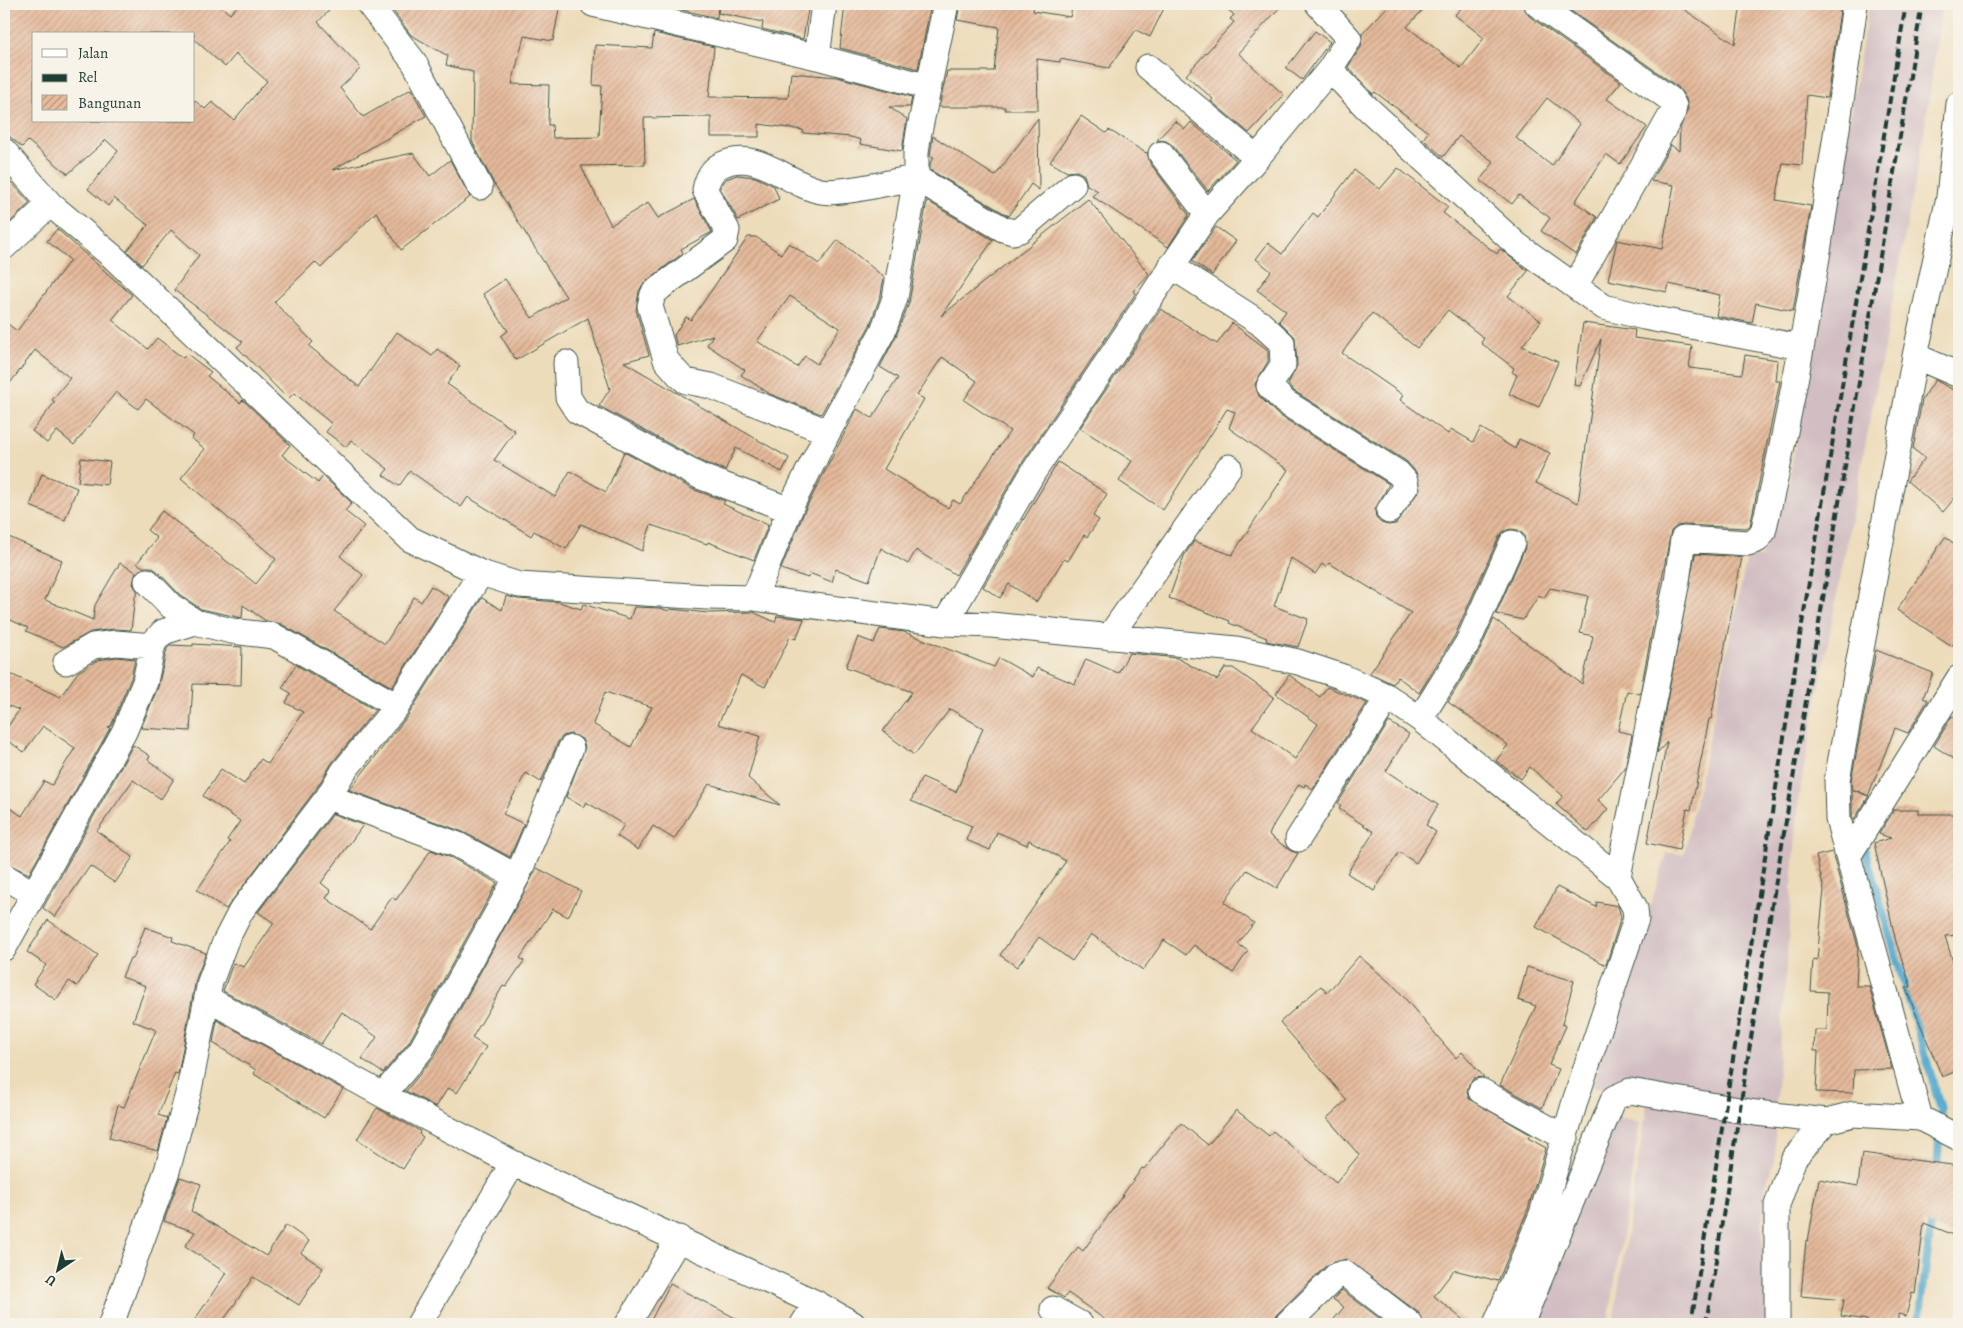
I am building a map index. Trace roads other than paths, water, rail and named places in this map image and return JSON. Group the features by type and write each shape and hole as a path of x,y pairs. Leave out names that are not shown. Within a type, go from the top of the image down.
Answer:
{"street":[{"path":"369,4 414,62 480,187"},
{"path":"593,4 929,87"},
{"path":"817,58 824,4"},
{"path":"754,598 790,510 828,432 883,331 896,298 916,178 918,142 946,4"},
{"path":"945,623 1034,472 1171,266 1207,214 1257,158 1330,69 1349,39 1318,4"},
{"path":"1537,4 1670,99 1674,106 1673,112 1575,286"},
{"path":"1618,877 1674,600 1683,540 1748,543 1757,540 1763,532 1780,458 1828,195 1854,4"},
{"path":"1148,66 1257,158"},
{"path":"1330,69 1365,106 1517,245 1604,306 1644,317 1800,347"},
{"path":"1925,1120 1838,819 1837,780 1915,356 1949,197 1959,104"},
{"path":"4,150 50,204 112,256 410,540 481,573 519,584 707,597 754,598 945,623 991,625 1245,651 1298,662 1325,671 1388,697 1420,718 1618,877 1635,908 1636,919 1576,1098 1566,1138 1542,1214 1496,1324"},
{"path":"1161,154 1207,214"},
{"path":"828,432 711,386 686,380 679,376 666,360 650,306 650,300 661,287 725,240 727,230 705,190 709,176 722,164 742,160 769,166 821,191 839,192 916,178 1003,229 1013,232 1020,230 1073,185"},
{"path":"4,247 50,204"},
{"path":"1171,266 1260,323 1282,343 1283,365 1269,386 1285,402 1398,473 1405,481 1406,486 1389,511"},
{"path":"1915,356 1959,375"},
{"path":"566,363 568,397 577,411 699,476 790,510"},
{"path":"1108,637 1229,467"},
{"path":"1420,718 1468,642 1512,543"},
{"path":"111,1324 167,1171 189,1090 210,982 225,942 241,911 328,797 343,772 397,706 481,573"},
{"path":"147,581 171,606 195,622 232,631 274,636 397,706"},
{"path":"4,948 124,732 145,682 153,646 163,632 195,622"},
{"path":"66,662 93,646 116,643 153,646"},
{"path":"1849,855 1959,678"},
{"path":"1298,839 1388,697"},
{"path":"382,1095 422,1050 517,877 570,748"},
{"path":"328,797 458,845 517,877"},
{"path":"4,876 34,894"},
{"path":"208,999 382,1095 514,1163 816,1303 853,1324"},
{"path":"1481,1091 1566,1138"},
{"path":"1521,1324 1614,1098 1630,1091 1756,1113 1828,1122 1853,1114 1925,1120 1957,1137"},
{"path":"1777,1324 1777,1205 1794,1158 1828,1122"},
{"path":"419,1324 514,1163"},
{"path":"628,1324 679,1238"},
{"path":"1287,1324 1337,1275 1344,1273 1410,1324"},
{"path":"803,1324 816,1303"},
{"path":"1053,1309 1080,1324"}],"waterway":[{"path":"1863,844 1941,1109 1937,1173"},
{"path":"1919,1324 1932,1217"}],"railway":[{"path":"1691,1324 1801,630 1906,4"},
{"path":"1706,1324 1771,911 1922,4"}]}
